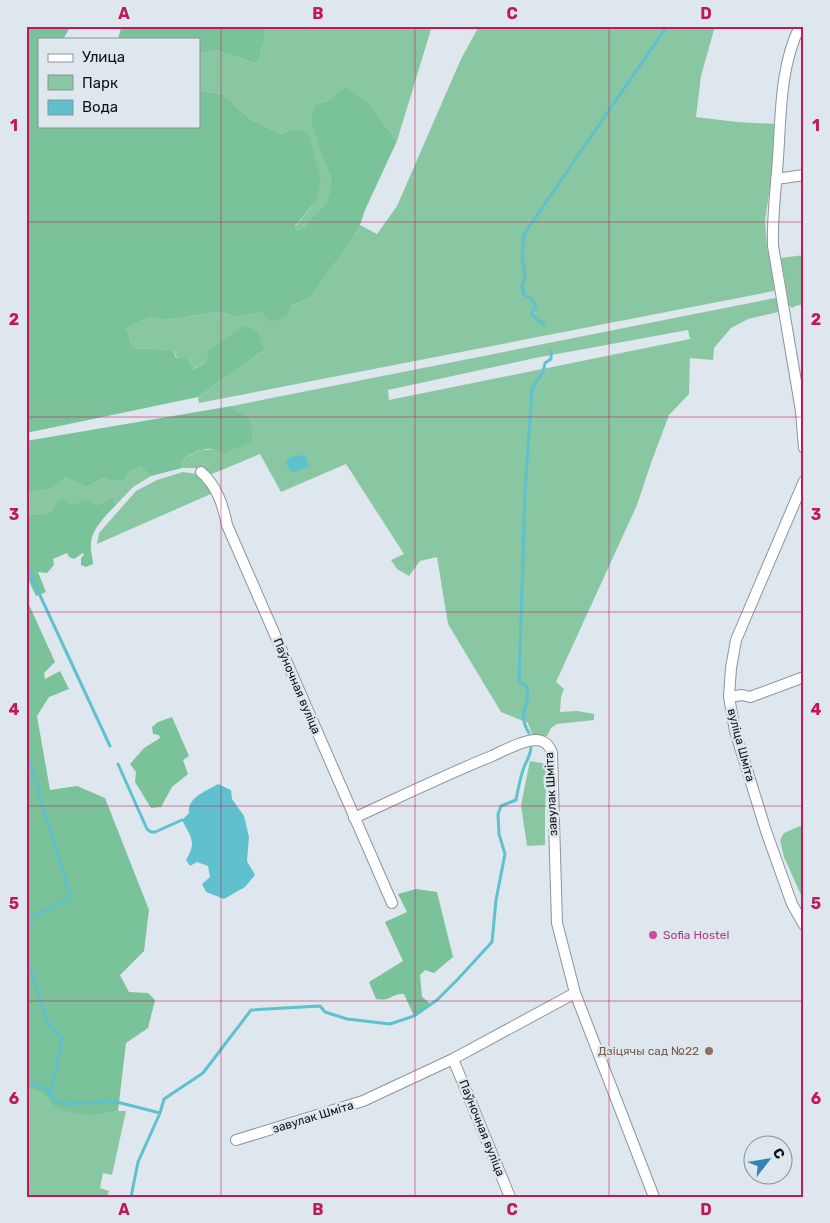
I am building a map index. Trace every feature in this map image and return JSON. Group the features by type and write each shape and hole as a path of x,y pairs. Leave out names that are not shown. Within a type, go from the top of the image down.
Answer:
{"street":[{"path":"800,26 795,36 784,80 772,220 773,246 801,411 804,448"},
{"path":"776,179 804,175"},
{"name":"Паўночная вуліца","path":"201,472 210,479 224,506 227,525 392,903"},
{"name":"вуліца Шміта","path":"804,481 736,640 731,668 729,697 735,731 766,831 792,904 804,925"},
{"path":"729,697 742,695 750,698 804,677"},
{"name":"завулак Шміта","path":"354,818 523,743 535,740 549,746 552,753 557,924 575,993 654,1197"},
{"name":"завулак Шміта","path":"236,1140 364,1101 453,1059 575,993"},
{"name":"Паўночная вуліца","path":"453,1059 510,1197"}],"green space":[{"path":"26,26 71,26 64,38 38,38 38,128 200,128 200,90 223,94 250,119 280,134 299,128 309,135 321,181 316,201 295,226 297,230 306,227 307,221 327,201 331,180 310,122 314,105 332,99 345,87 370,105 397,141 360,225 310,298 292,305 286,317 271,322 261,312 236,317 220,312 166,320 151,317 126,328 133,348 173,350 176,358 186,358 193,369 206,363 209,351 244,325 258,333 264,350 198,397 26,433"},
{"path":"123,26 266,26 265,38 257,64 216,50 200,54 200,38 118,38"},
{"path":"266,26 432,26 397,141 370,105 332,99 314,105 310,122 331,180 327,201 307,221 306,227 297,230 295,227 316,201 299,128 280,134 250,119 223,94 200,90 200,54 216,50 257,64 265,38"},
{"path":"476,26 715,26 701,76 696,117 776,124 765,221 774,291 199,403 198,397 264,350 206,363 192,369 177,358 173,350 133,348 126,328 151,317 166,320 220,312 236,317 292,305 310,298 360,225 377,234 397,206 461,59 478,28"},
{"path":"804,255 804,304 792,308 789,305 781,258"},
{"path":"775,298 777,300 778,312 748,319 731,328 714,348 713,360 690,358 689,394 669,415 637,505 556,682 564,689 561,697 560,712 577,711 594,714 594,720 557,724 551,728 547,736 533,737 528,723 501,712 448,624 437,557 420,561 409,576 397,569 391,560 404,554 346,464 281,492 260,454 212,474 202,468 182,468 183,459 201,450 217,449 239,413 232,406","holes":["688,330 690,339 389,400 388,390 535,358"]},
{"path":"232,406 239,413 248,417 252,428 252,442 224,453 213,449 198,451 183,459 182,468 151,476 140,467 129,472 125,480 117,482 103,478 86,487 66,478 51,489 26,493 26,441"},
{"path":"140,467 151,476 133,487 116,505 113,496 95,506 71,506 56,502 50,512 38,515 26,512 26,493 51,489 66,478 86,487 103,478 117,482 125,480 129,472"},
{"path":"183,472 198,474 213,493 97,544 99,533 136,491 157,480"},
{"path":"113,496 116,505 100,523 92,539 93,564 86,567 81,565 83,553 74,559 69,557 67,553 53,559 54,565 47,573 38,572 46,592 36,596 26,575 26,512 38,515 50,512 56,502 64,499 71,506 84,500 93,502 95,506"},
{"path":"26,598 55,662 44,673 45,679 60,671 69,689 49,697 37,716 50,790 77,786 105,798 149,910 144,951 120,975 129,992 148,993 155,1000 148,1028 126,1043 118,1111 98,1115 67,1112 52,1105 42,1093 26,1087"},
{"path":"172,717 189,756 183,760 188,774 172,787 161,807 151,808 135,782 136,772 130,764 144,748 160,738 159,735 153,734 152,727 158,722"},
{"path":"530,761 547,764 545,845 527,846 521,805"},
{"path":"800,826 804,828 804,894 801,895 784,857 780,840 784,833"},
{"path":"416,889 437,892 453,957 434,973 425,970 420,975 422,997 431,1004 414,1016 404,994 381,1000 376,999 369,982 403,961 385,922 407,912 398,894"},
{"path":"26,1087 42,1093 52,1105 98,1115 126,1111 112,1175 103,1173 100,1188 109,1191 107,1197 26,1197"}],"water":[{"path":"297,455 305,456 309,466 292,472 286,464 287,459"},
{"path":"218,784 231,790 232,799 244,816 249,837 247,861 255,875 245,887 224,899 206,892 202,884 210,877 208,866 197,862 190,866 186,860 192,840 182,820 189,813 189,807 194,799"}],"waterway":[{"path":"544,325 532,315 536,306 532,299 524,295 522,286 525,277 522,256 524,234 667,26"},
{"path":"529,733 524,719 528,692 526,686 519,682 525,492 532,389 543,372 545,363 551,359 551,351"},
{"path":"26,561 31,576 110,746"},
{"path":"131,1197 138,1162 160,1113 164,1099 203,1073 251,1010 320,1006 325,1012 347,1019 390,1024 414,1016 437,1000 492,942 496,900 505,854 499,834 498,814 501,806 516,800 521,775 531,748"},
{"path":"26,751 71,898 26,920"},
{"path":"118,764 147,829 155,832 182,820"},
{"path":"26,956 49,1025 62,1039 51,1093"},
{"path":"26,1081 45,1088 57,1102 66,1104 113,1101 160,1113"}],"place":[{"name":"Sofia Hostel","path":"653,935"},
{"name":"Дзіцячы сад №22","path":"709,1051"}]}
